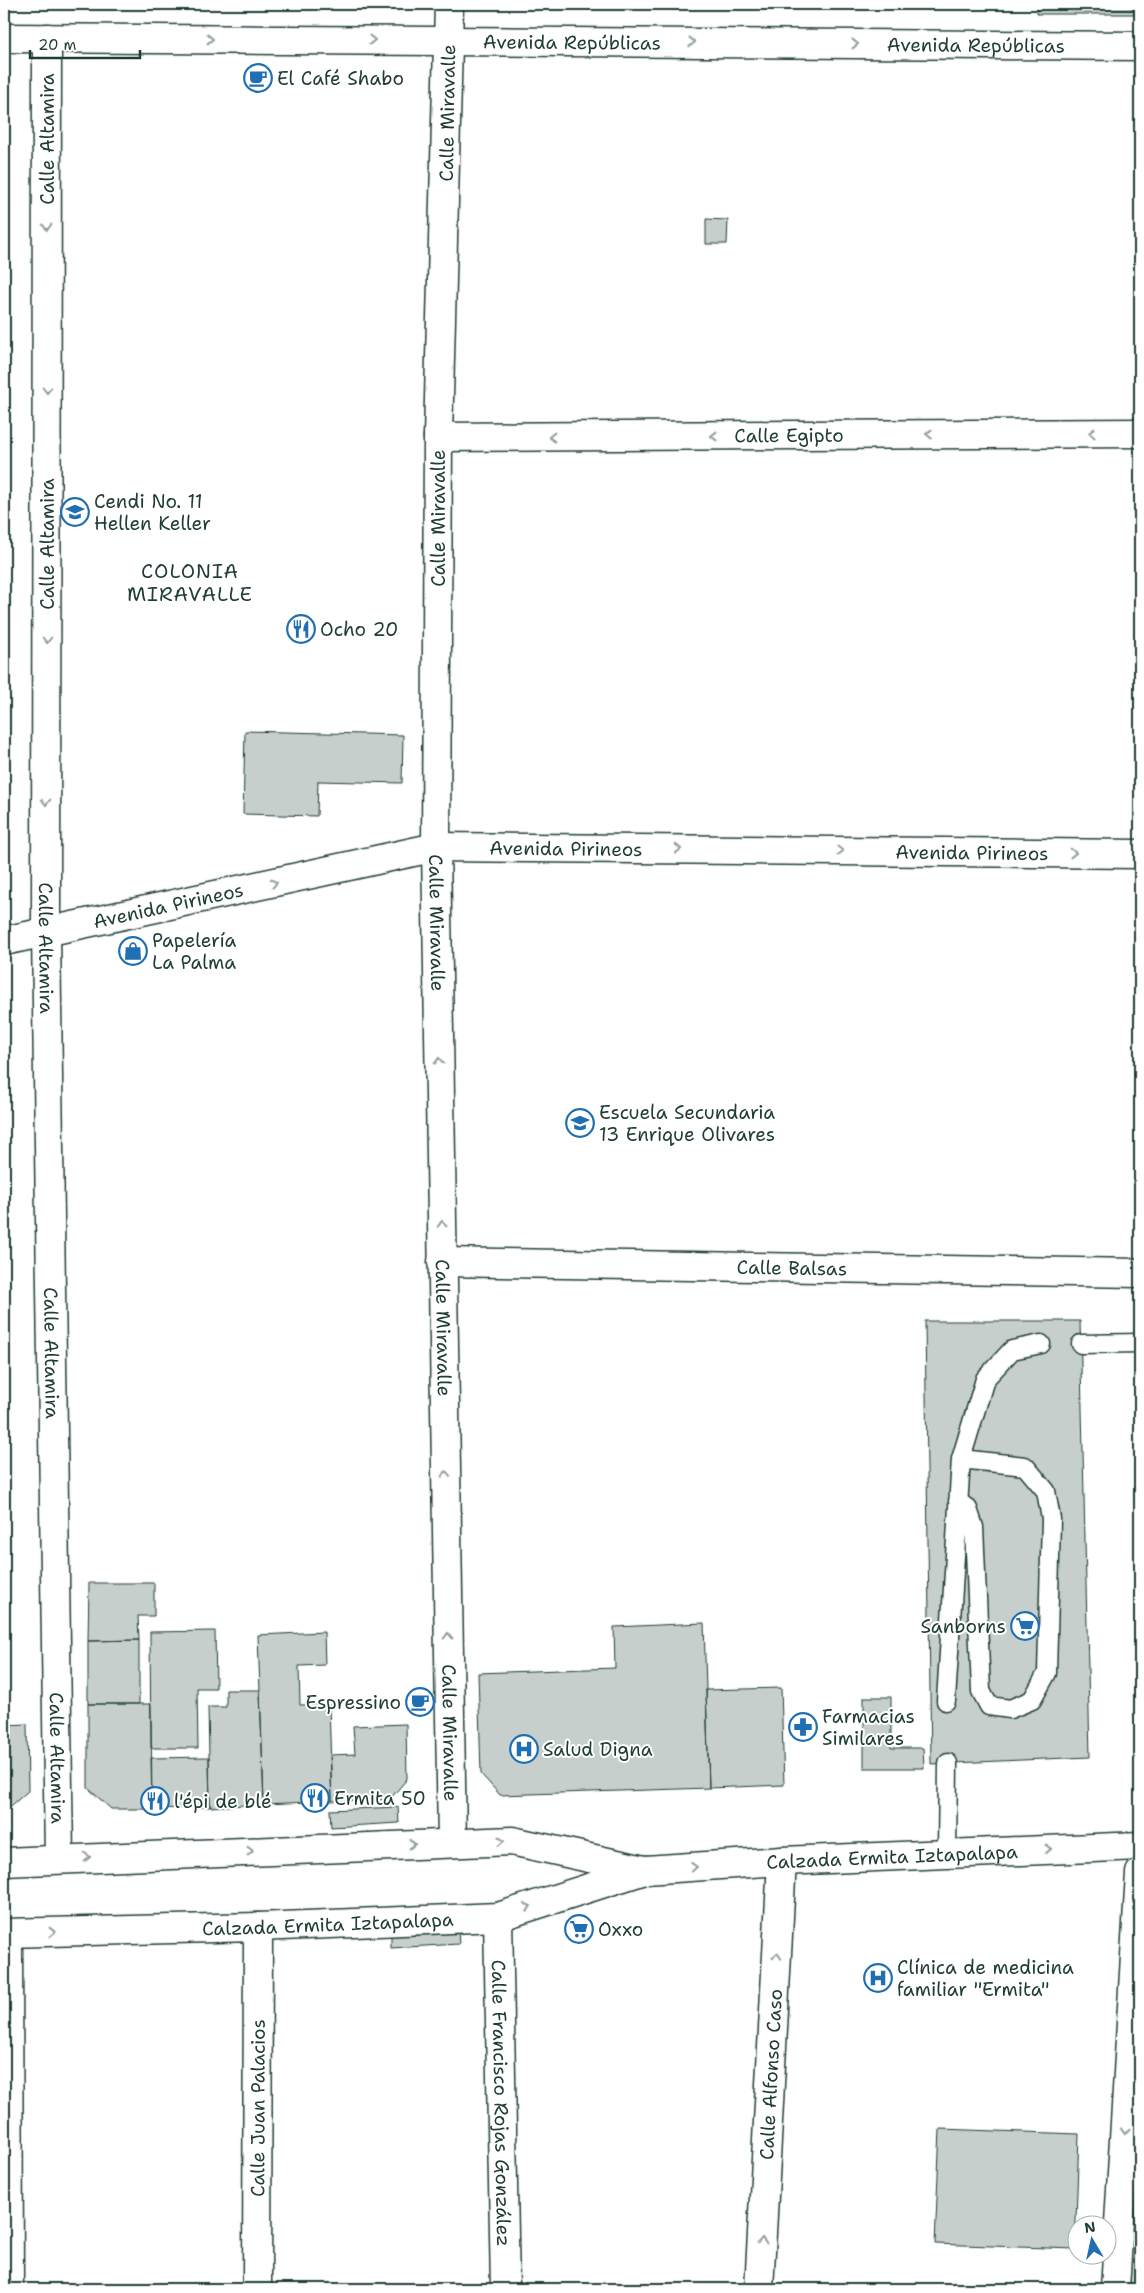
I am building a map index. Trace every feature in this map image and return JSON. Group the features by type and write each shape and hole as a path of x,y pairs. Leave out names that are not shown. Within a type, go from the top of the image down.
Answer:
{"street":[{"name":"Calle Miravalle","path":"449,4 438,437 436,847 452,1842"},
{"name":"Avenida Repúblicas","path":"4,38 1140,46"},
{"name":"Calle Altamira","path":"47,38 46,932 58,1859"},
{"name":"Calle Egipto","path":"438,437 1140,433"},
{"name":"Avenida Pirineos","path":"4,941 436,847 1140,854"},
{"name":"Calle Balsas","path":"442,1262 1140,1273"},
{"name":"Calzada Ermita Iztapalapa","path":"4,1862 512,1841 645,1870"},
{"name":"Calzada Ermita Iztapalapa","path":"6,1933 258,1927 498,1917 645,1870 782,1861 1140,1846"},
{"name":"Calle Alfonso Caso","path":"759,2289 782,1861"},
{"path":"1115,2289 1140,1873"},
{"name":"Calle Francisco Rojas González","path":"498,1917 504,2289"},
{"name":"Calle Juan Palacios","path":"256,2289 258,1927"},
{"path":"6,1933 9,2289"}],"lane":[{"path":"1081,1344 1140,1343"},
{"path":"946,1701 961,1459 985,1379 1012,1350 1041,1344"},
{"path":"958,1501 968,1509 974,1527 981,1691 989,1706 1010,1709 1032,1700 1047,1673 1051,1519 1046,1491 1025,1466 961,1459"},
{"path":"947,1854 948,1764"}],"shaded area":[{"path":"1140,2100 1140,2289 1126,2289"}],"building":[{"path":"516,4 565,4 517,5"},
{"path":"1037,4 1140,4 1140,14 1037,14"},
{"path":"706,219 728,220 727,244 706,244"},
{"path":"245,731 403,735 402,783 318,781 317,816 243,814"},
{"path":"925,1321 1080,1321 1090,1757 931,1764"},
{"path":"89,1583 154,1583 154,1616 138,1616 139,1640 88,1641"},
{"path":"704,1623 709,1788 500,1795 481,1774 478,1673 615,1668 614,1627"},
{"path":"215,1631 216,1688 197,1688 198,1748 151,1748 150,1632"},
{"path":"324,1632 325,1665 299,1666 300,1705 329,1704 332,1801 264,1804 258,1635"},
{"path":"139,1640 139,1704 88,1704 88,1641"},
{"path":"781,1688 784,1785 709,1788 706,1690"},
{"path":"226,1690 260,1690 264,1804 210,1807 208,1707 226,1707"},
{"path":"864,1697 891,1697 891,1748 923,1748 924,1768 864,1768"},
{"path":"88,1704 151,1704 152,1809 111,1809 88,1788"},
{"path":"27,1724 28,1791 4,1812 4,1725"},
{"path":"406,1724 407,1779 390,1799 332,1801 330,1755 355,1754 353,1726"},
{"path":"209,1757 210,1807 152,1809 151,1758"},
{"path":"398,1807 399,1823 331,1827 330,1810"},
{"path":"458,1929 459,1944 391,1948 391,1932"},
{"path":"940,2129 1079,2134 1076,2216 1066,2216 1066,2249 935,2244"}],"place":[{"name":"El Café Shabo","path":"258,78"},
{"name":"Cendi No. 11 Hellen Keller","path":"75,512"},
{"name":"Ocho 20","path":"301,629"},
{"name":"Papelería La Palma","path":"133,951"},
{"name":"Escuela Secundaria 13 Enrique Olivares","path":"580,1123"},
{"name":"Sanborns","path":"1025,1626"},
{"name":"Espressino","path":"420,1702"},
{"name":"Farmacias Similares","path":"803,1727"},
{"name":"Salud Digna","path":"524,1749"},
{"name":"Ermita 50","path":"315,1798"},
{"name":"l'épi de blé","path":"155,1801"},
{"name":"Oxxo","path":"579,1929"},
{"name":"Clínica de medicina familiar \"Ermita\"","path":"878,1978"}],"district":[{"name":"COLONIA MIRAVALLE","path":"190,582"}]}
